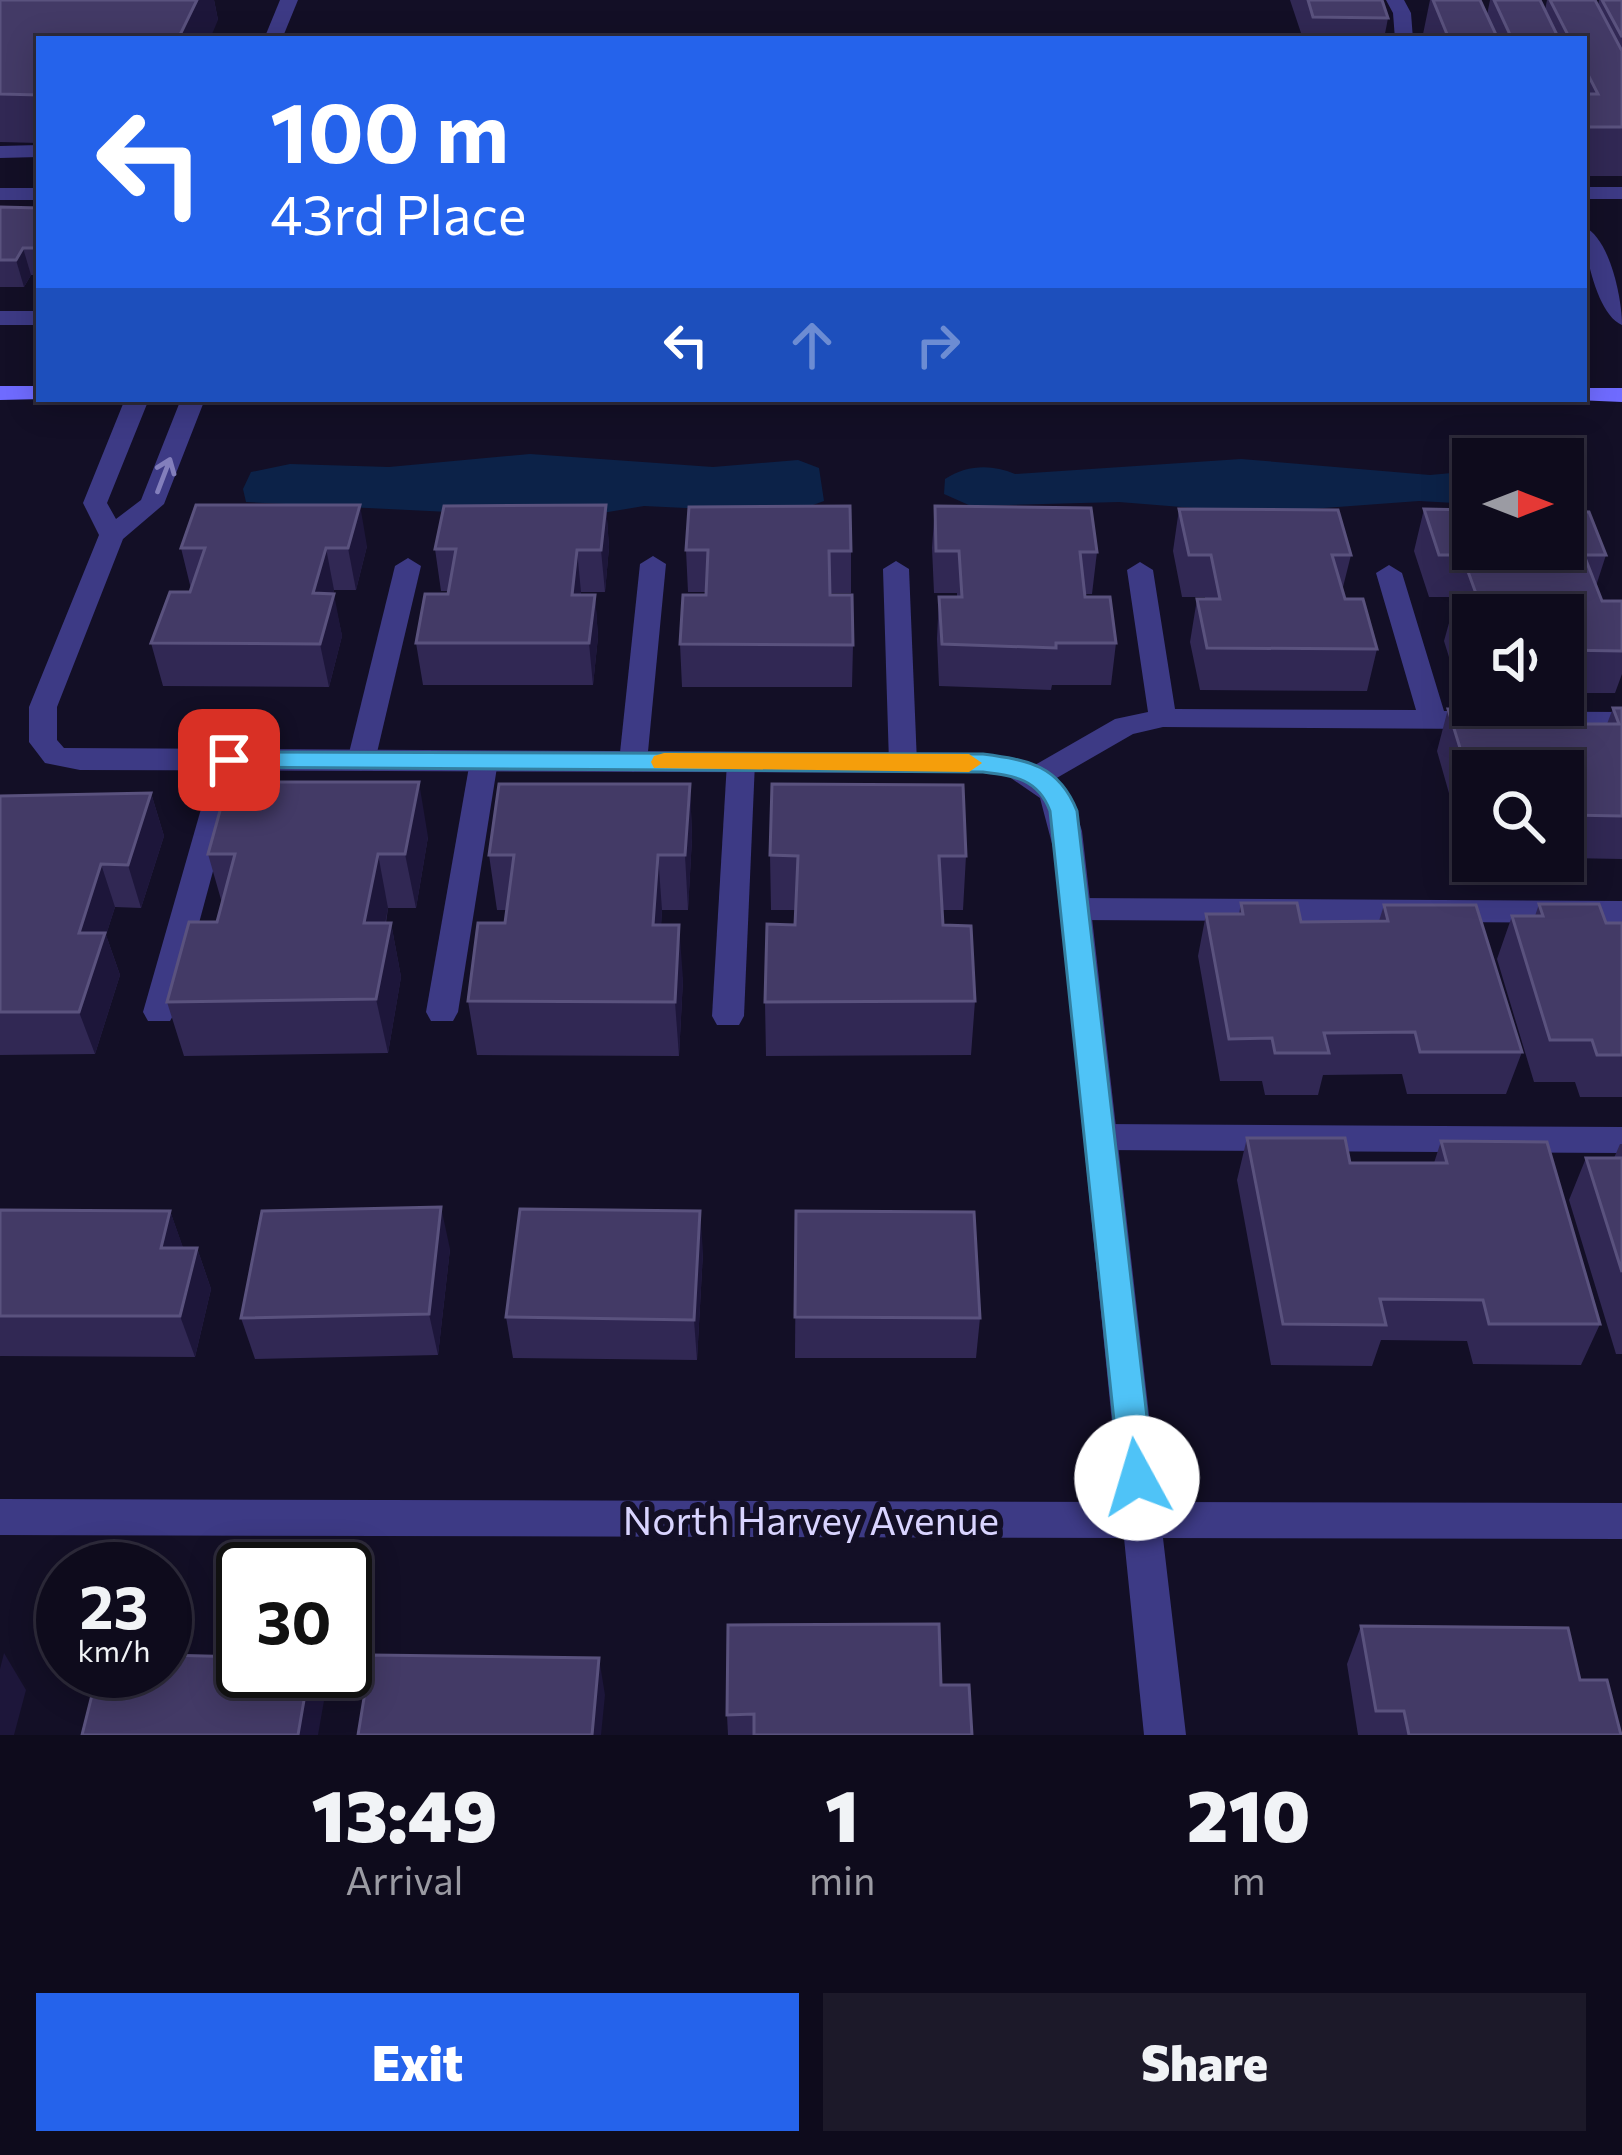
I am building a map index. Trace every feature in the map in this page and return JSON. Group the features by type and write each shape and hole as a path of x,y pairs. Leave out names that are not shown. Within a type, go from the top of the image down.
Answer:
{"street":[{"path":"274,36 290,0"},
{"path":"1395,0 1402,13 1404,36"},
{"path":"0,152 36,152"},
{"path":"1587,193 1622,193"},
{"path":"0,194 36,194"},
{"path":"1587,240 1622,318"},
{"path":"0,318 36,318"},
{"path":"0,393 36,393"},
{"path":"1587,395 1622,395"},
{"path":"112,536 95,503 136,402"},
{"path":"192,402 152,504 112,536 43,707 43,742 56,755 80,760 1006,764 1038,776 1056,792 1064,811 1166,1735"},
{"path":"633,762 653,564"},
{"path":"361,761 408,566"},
{"path":"896,569 902,763"},
{"path":"1140,570 1163,718"},
{"path":"1389,573 1433,720"},
{"path":"1038,776 1125,726 1163,718 1622,721"},
{"path":"159,1012 229,760"},
{"path":"442,1012 484,761"},
{"path":"728,1016 741,762"},
{"path":"1075,909 1622,912"},
{"path":"1100,1137 1622,1139"},
{"name":"North Harvey Avenue","path":"0,1517 1622,1521"}],"water":[{"path":"530,454 713,467 798,460 819,468 824,501 791,513 644,506 572,518 246,502 243,489 251,472 290,464 389,467"},
{"path":"1241,459 1452,473 1452,503 1256,513 1119,502 971,506 944,494 945,479 962,471 979,467 1015,474"}],"building":[{"path":"0,0 197,0 179,36 36,36 36,95 0,94"},
{"path":"1308,0 1382,0 1388,18 1313,17"},
{"path":"1433,0 1480,0 1497,36 1448,36"},
{"path":"1494,0 1540,0 1558,36 1511,36"},
{"path":"1550,0 1595,0 1622,51 1622,127 1587,127 1587,94 1598,94 1587,73 1587,36 1568,36"},
{"path":"1602,0 1622,0 1622,37"},
{"path":"0,207 36,208 36,248 23,248 16,260 0,260"},
{"path":"196,505 360,505 348,548 326,548 313,593 334,594 320,644 151,643 170,592 190,592 205,548 181,548"},
{"path":"606,505 601,550 577,550 572,595 595,595 589,643 416,643 425,594 448,594 456,549 435,549 444,506"},
{"path":"850,506 851,551 829,551 830,595 852,595 853,645 680,644 683,595 706,595 708,550 686,550 689,507"},
{"path":"935,506 1091,508 1097,552 1080,552 1085,597 1110,597 1116,643 1056,643 1056,648 942,644 939,597 962,597 959,551 936,551"},
{"path":"1179,509 1338,510 1351,555 1332,555 1345,599 1363,599 1377,649 1207,648 1197,599 1220,599 1211,555 1189,555"},
{"path":"1424,509 1452,510 1452,555 1439,555"},
{"path":"1584,512 1589,512 1606,555 1584,555"},
{"path":"1584,555 1602,601 1622,601 1622,651 1584,650 1584,594 1476,594 1467,570 1584,570"},
{"path":"1613,708 1622,708 1622,816 1584,815 1584,750 1461,750 1453,726 1584,726 1619,724"},
{"path":"228,782 419,782 405,854 378,854 364,923 391,923 376,999 167,1002 189,922 217,922 235,854 208,854"},
{"path":"499,784 690,784 685,855 658,855 653,925 679,925 675,1002 468,1001 478,923 505,923 514,855 489,855"},
{"path":"772,784 963,785 966,856 939,856 943,925 971,926 975,1001 765,1002 767,924 795,925 798,856 770,855"},
{"path":"151,793 128,865 101,864 79,933 105,933 79,1012 0,1012 0,796"},
{"path":"1241,903 1297,903 1301,922 1388,921 1384,905 1476,905 1522,1052 1420,1052 1415,1032 1324,1033 1329,1053 1275,1053 1272,1038 1229,1039 1206,914 1243,914"},
{"path":"1539,904 1599,904 1606,923 1622,923 1622,1055 1597,1055 1592,1040 1550,1040 1512,916 1543,916"},
{"path":"1247,1138 1345,1138 1350,1163 1447,1163 1441,1141 1547,1142 1600,1324 1489,1324 1483,1300 1380,1299 1386,1325 1283,1324"},
{"path":"1586,1158 1622,1158 1622,1272"},
{"path":"441,1207 429,1314 241,1318 262,1211"},
{"path":"520,1209 700,1211 694,1320 506,1317"},
{"path":"0,1210 170,1211 161,1248 197,1248 180,1316 0,1316"},
{"path":"796,1211 974,1212 980,1318 795,1317"},
{"path":"939,1624 941,1685 969,1685 972,1735 754,1735 754,1714 727,1715 728,1625"},
{"path":"1361,1626 1568,1628 1580,1680 1607,1680 1621,1735 1409,1735 1404,1711 1376,1711"},
{"path":"372,1655 599,1658 592,1735 358,1735 364,1698 372,1698"},
{"path":"192,1656 216,1656 216,1698 304,1698 298,1735 82,1735 91,1698 192,1698"}],"slow traffic":[{"path":"664,762 969,763"}],"route":[{"path":"229,760 983,763 1028,769 1042,778 1056,792 1064,811 1137,1478"}]}
